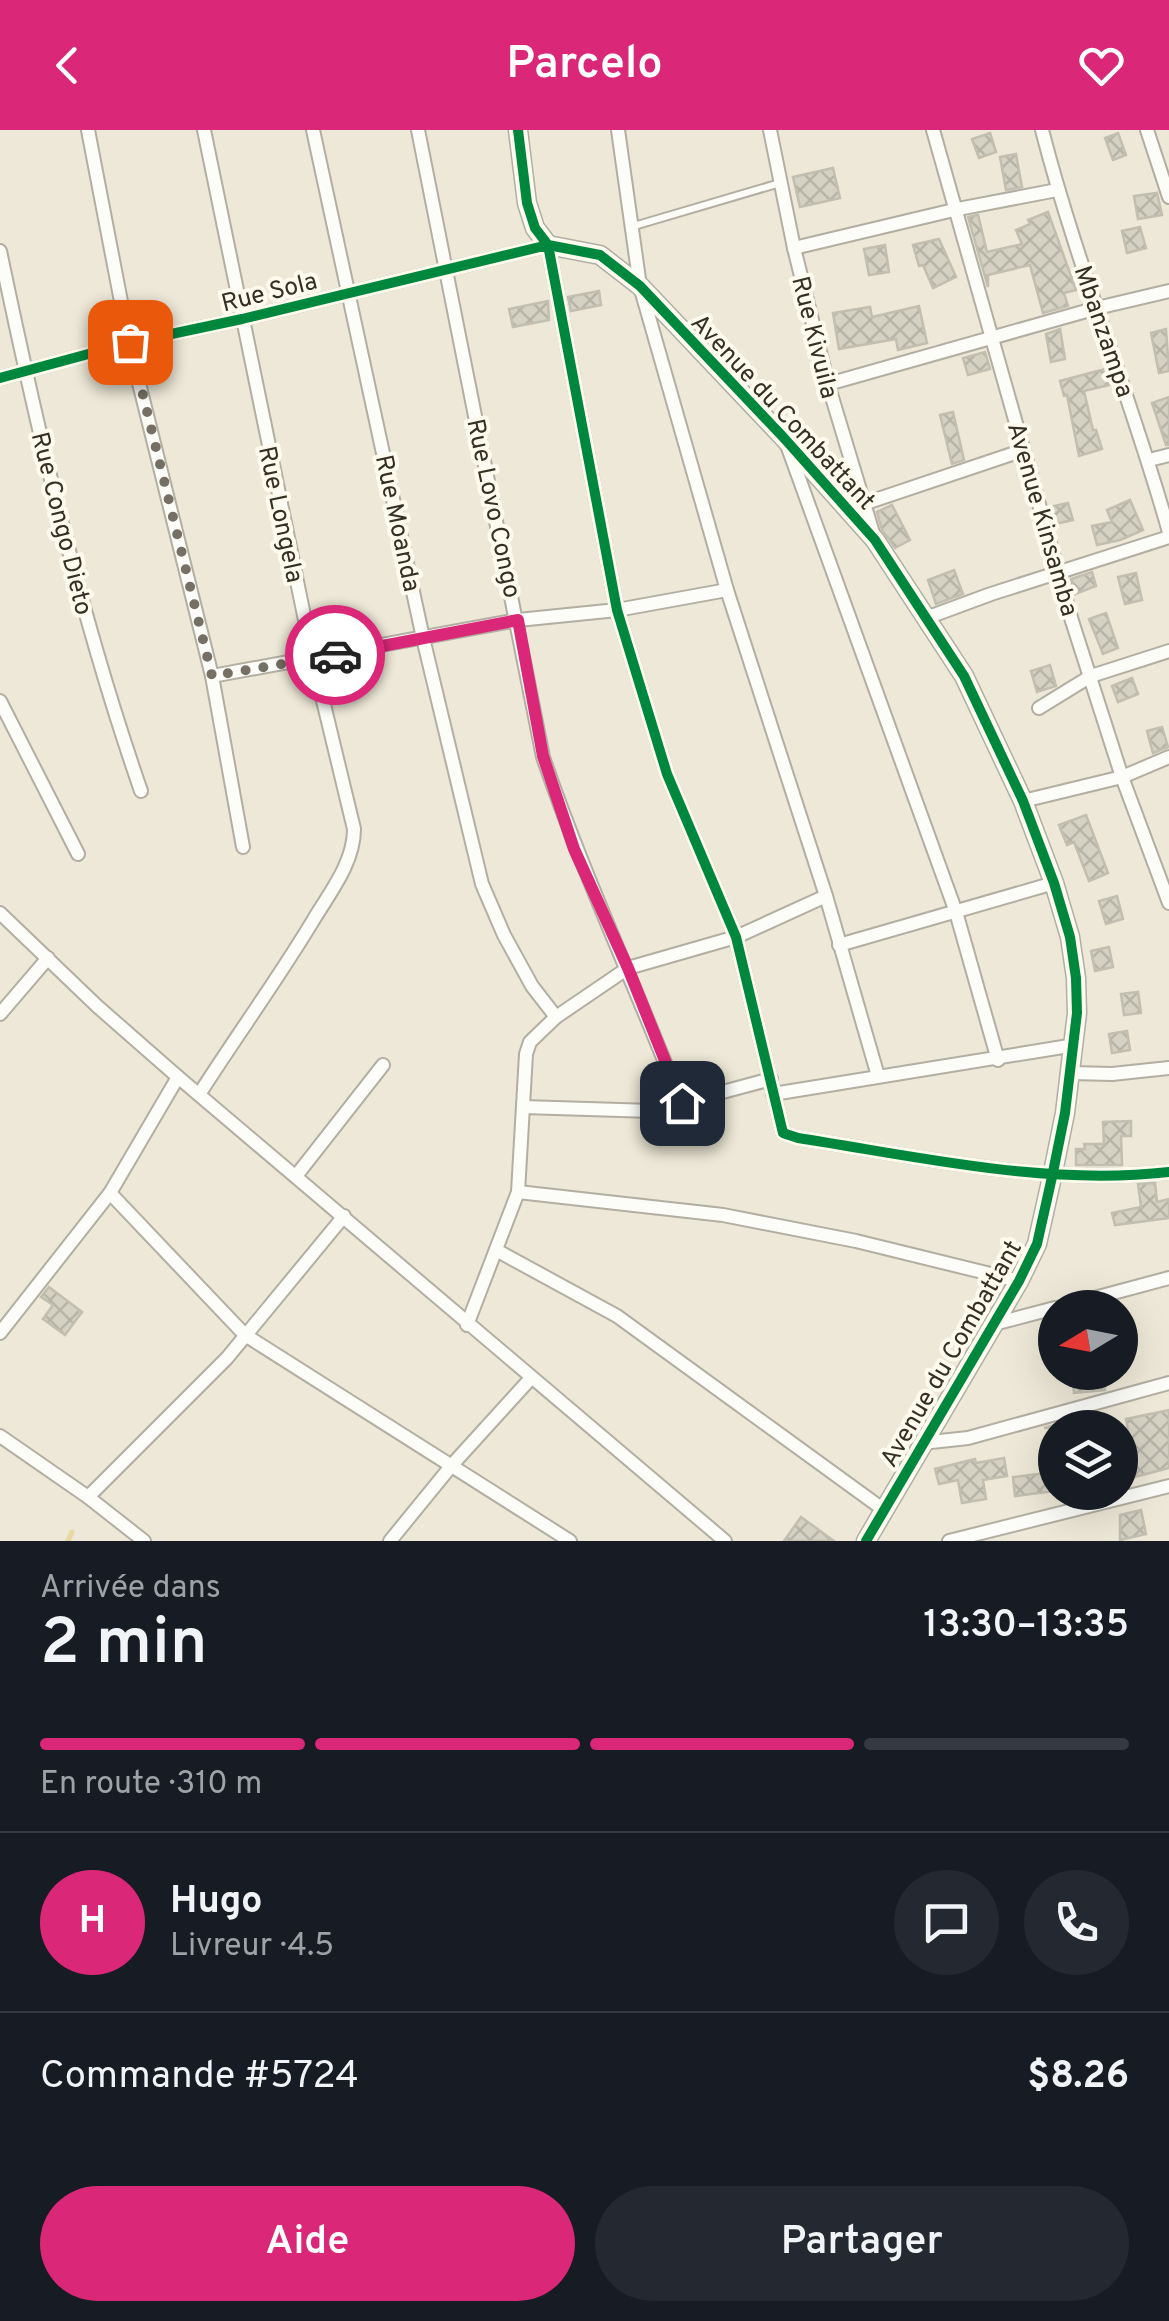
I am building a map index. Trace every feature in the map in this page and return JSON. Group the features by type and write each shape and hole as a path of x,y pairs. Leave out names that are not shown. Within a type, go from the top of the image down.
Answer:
{"street":[{"path":"88,130 130,342 212,676 243,848"},
{"name":"Rue Longela","path":"200,1094 270,992 341,875 354,846 352,812 312,659 204,130"},
{"name":"Rue Moanda","path":"313,130 482,884 532,986 556,1016"},
{"name":"Rue Lovo Congo","path":"418,130 543,756 574,849 628,968 682,1103"},
{"path":"518,130 527,203 535,228 548,244 616,610 667,774 736,937 780,1126 790,1136 1052,1176 1124,1178 1169,1172"},
{"path":"618,130 640,286 728,590 826,896 878,1076"},
{"name":"Rue Kivuila","path":"770,130 828,384 875,540"},
{"name":"Avenue Kinsamba","path":"932,130 958,209 1059,572 1122,777 1169,904"},
{"name":"Mbanzampa","path":"1042,130 1057,190 1148,460 1169,535"},
{"path":"1147,130 1169,197"},
{"path":"794,248 1057,190"},
{"name":"Rue Sola","path":"0,378 130,342 242,319 548,244"},
{"name":"Avenue du Combattant","path":"548,244 600,255 640,286 875,540 964,676 1022,801 1070,937 1076,978 1074,1045 1037,1244 866,1541"},
{"name":"Rue Congo Dieto","path":"0,251 25,371 102,680 141,790"},
{"path":"828,384 1169,291"},
{"path":"784,438 956,912 998,1060"},
{"path":"864,504 1024,450"},
{"path":"1148,460 1169,455"},
{"path":"926,618 1169,535"},
{"path":"212,676 518,620 616,610 728,590"},
{"path":"1039,708 1091,676 1169,652"},
{"path":"2,711 78,854"},
{"path":"1022,801 1122,777 1169,758"},
{"path":"839,945 1054,883"},
{"path":"468,1325 518,1192 526,1054 530,1042 556,1016 628,968 736,937 826,896"},
{"path":"0,913 178,1077 726,1541"},
{"path":"0,1014 48,958"},
{"path":"523,1107 638,1112 772,1086 998,1060 1074,1045"},
{"path":"296,1176 383,1065"},
{"path":"1070,1073 1112,1074 1169,1068"},
{"path":"0,1333 110,1193 178,1077"},
{"path":"518,1192 723,1215 856,1241 1019,1281"},
{"path":"110,1193 245,1335 570,1541"},
{"path":"91,1500 193,1395 344,1216"},
{"path":"496,1250 617,1316 884,1510"},
{"path":"1124,1290 1169,1278"},
{"path":"994,1324 1038,1313"},
{"path":"390,1541 452,1465 532,1378"},
{"path":"922,1443 968,1438 1169,1383"},
{"path":"0,1436 144,1541"},
{"path":"949,1541 1169,1486"}],"lane":[{"path":"630,227 782,182"}],"building":[{"path":"990,133 996,152 979,158 972,139"},
{"path":"1118,133 1126,155 1113,160 1105,138"},
{"path":"1016,154 1022,187 1006,190 1000,157"},
{"path":"833,168 840,198 800,207 793,177"},
{"path":"1157,193 1162,215 1138,219 1134,196"},
{"path":"1048,212 1076,290 1064,293 1068,306 1043,313 1030,265 988,275 988,287 968,217 978,215 987,252 1022,244 1016,230"},
{"path":"1140,227 1146,248 1127,253 1122,231"},
{"path":"939,239 956,277 933,288 923,265 919,266 913,245"},
{"path":"885,245 889,272 869,275 864,249"},
{"path":"599,291 601,305 571,311 568,297"},
{"path":"548,301 549,320 513,327 509,309"},
{"path":"919,306 927,343 898,350 896,339 839,349 833,313 870,307 872,317"},
{"path":"1060,329 1065,359 1051,362 1046,334"},
{"path":"1166,329 1169,371 1159,373 1151,333"},
{"path":"985,352 990,369 968,375 963,358"},
{"path":"1105,369 1109,385 1084,391 1102,449 1079,456 1067,395 1064,396 1060,381"},
{"path":"1169,397 1169,445 1166,445 1152,403"},
{"path":"953,412 964,460 952,464 940,415"},
{"path":"1130,500 1143,530 1097,545 1092,526 1112,522 1107,510"},
{"path":"1068,503 1073,520 1055,524 1050,507"},
{"path":"892,505 910,540 895,548 882,530 877,512"},
{"path":"954,570 963,594 936,604 928,580"},
{"path":"1092,572 1096,586 1075,594 1071,579"},
{"path":"1136,573 1142,600 1125,604 1118,577"},
{"path":"1106,613 1118,648 1103,654 1089,619"},
{"path":"1050,665 1056,686 1037,692 1031,671"},
{"path":"1132,678 1138,694 1118,702 1112,686"},
{"path":"1162,727 1168,747 1153,753 1147,731"},
{"path":"1086,815 1108,873 1089,881 1074,842 1067,845 1059,825"},
{"path":"1117,896 1123,919 1106,924 1099,901"},
{"path":"1109,947 1113,967 1095,971 1091,951"},
{"path":"1138,992 1141,1013 1124,1015 1121,994"},
{"path":"1127,1031 1130,1050 1112,1053 1109,1034"},
{"path":"1131,1121 1131,1136 1121,1136 1122,1165 1076,1165 1076,1149 1085,1149 1084,1144 1104,1144 1103,1122"},
{"path":"1155,1183 1157,1202 1169,1199 1169,1218 1115,1225 1112,1213 1141,1207 1138,1184"},
{"path":"49,1287 82,1312 65,1335 43,1319 53,1305 41,1297"},
{"path":"1169,1410 1169,1468 1138,1476 1138,1416"},
{"path":"1004,1458 1007,1476 983,1480 986,1499 962,1503 958,1480 939,1484 935,1469 975,1459 976,1463"},
{"path":"1038,1474 1038,1493 1015,1496 1013,1477"},
{"path":"1141,1510 1146,1534 1120,1540 1120,1515"},
{"path":"801,1517 834,1541 784,1541"}],"waterway":[{"path":"68,1541 72,1532"}],"cycle path":[{"path":"518,130 527,203 535,228 548,245 600,255 640,286 875,540 964,676 1023,801 1070,937 1077,1013 1065,1113 1037,1244 866,1541"},
{"path":"0,378 129,343 548,245 617,610 667,774 736,937 783,1133 936,1161 1029,1172 1169,1172"}],"way so far":[{"path":"130,342 212,676 335,655"}],"route":[{"path":"335,655 518,620 543,756 574,849 628,968 682,1103"}]}
